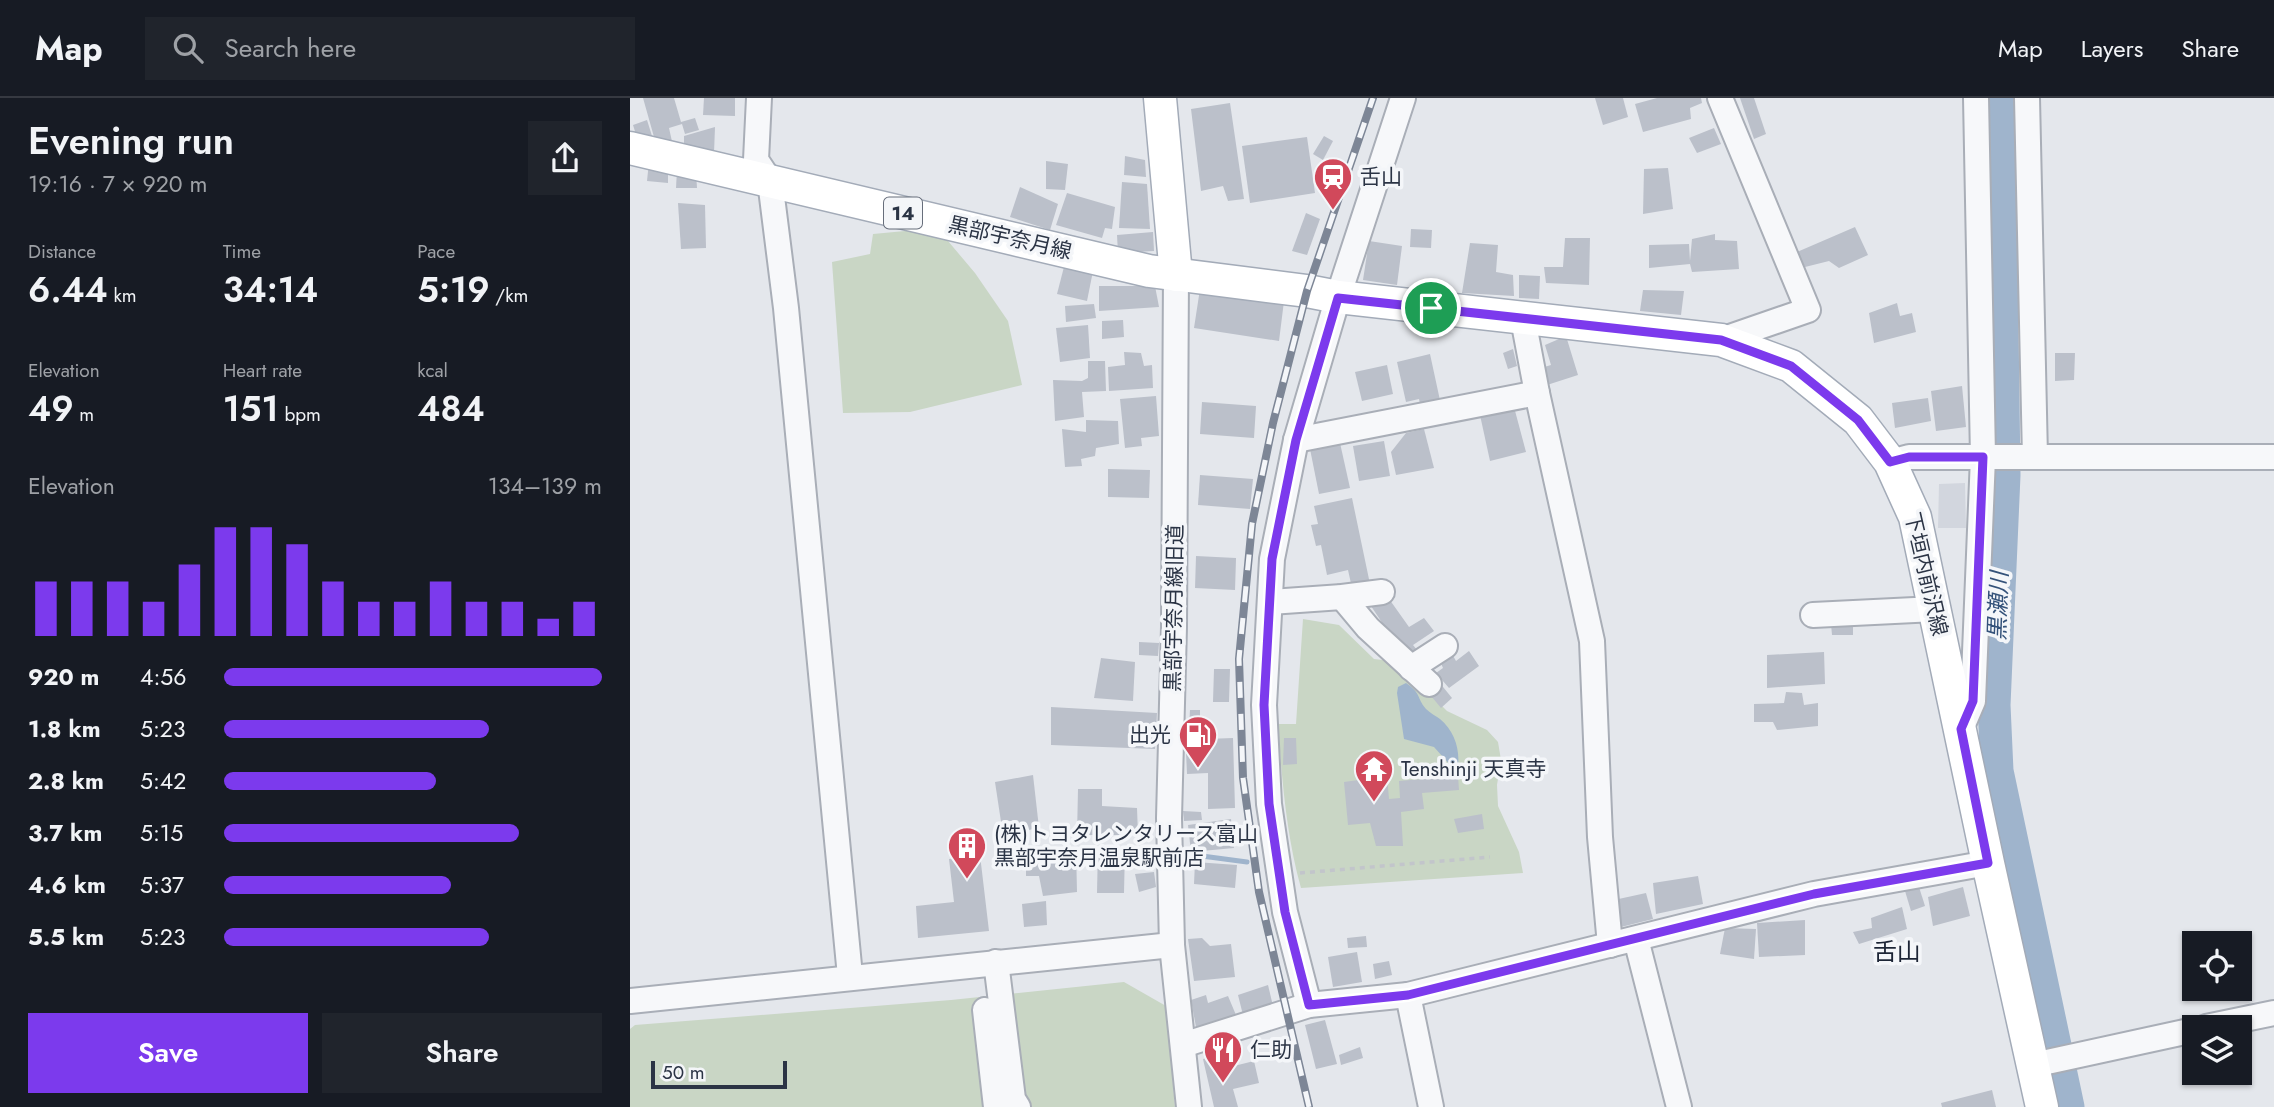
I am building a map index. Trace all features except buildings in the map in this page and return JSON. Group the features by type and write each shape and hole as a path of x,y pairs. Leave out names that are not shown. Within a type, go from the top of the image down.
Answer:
{"main road":[{"path":"1160,98 1176,275"},
{"name":"黒部宇奈月線","path":"630,148 1149,271 1176,275"},
{"name":"下垣内前沢線","path":"1176,275 1307,291 1338,298 1721,340 1791,366 1858,420 1890,462 1915,517 1988,863 2039,1064 2042,1107"}],"street":[{"path":"759,98 756,160 770,181 786,308 850,976"},
{"path":"1309,1005 1285,912 1269,804 1264,705 1272,559 1296,440 1338,298 1403,98"},
{"path":"1720,98 1808,310 1721,340"},
{"path":"1961,729 1973,701 1983,457 1976,98"},
{"path":"2027,98 2029,457"},
{"name":"黒部宇奈月線旧道","path":"1176,275 1174,627 1169,818 1172,944 1189,1107"},
{"path":"1524,319 1537,393 1592,641 1600,837 1610,945"},
{"path":"1296,440 1537,393"},
{"path":"1890,462 1909,457 2274,457"},
{"path":"1270,602 1382,592"},
{"path":"1342,597 1368,628 1420,676 1445,646"},
{"path":"1814,615 1935,609"},
{"path":"1182,1045 1309,1005 1408,995 1814,894 1988,863"},
{"path":"1636,939 1679,1107"},
{"path":"630,1000 1172,944"},
{"path":"988,963 996,1107"},
{"path":"988,963 1013,1099 1018,1107"},
{"path":"1408,995 1431,1107"},
{"path":"2252,1018 2274,1013"},
{"path":"2039,1064 2182,1032"}],"path":[{"path":"1280,875 1490,857"}],"shaded area":[{"path":"1965,483 1966,528 1938,528 1939,484"}],"green space":[{"path":"937,228 975,273 1008,321 1022,385 910,412 843,413 832,262 870,254 873,234"},
{"path":"1303,619 1339,625 1374,659 1391,661 1414,678 1447,711 1487,730 1498,742 1501,760 1497,785 1498,806 1519,852 1523,873 1301,888 1288,827 1278,724 1296,724"},
{"path":"1124,982 1166,1006 1175,1107 630,1107 630,1029 635,1025 951,1000"}],"water":[{"path":"1406,683 1417,693 1426,709 1449,729 1457,746 1458,766 1452,767 1434,747 1404,739 1397,693 1398,687"}],"waterway":[{"name":"黒瀬川","path":"1999,98 2004,475 1994,705 1997,771 2068,1107"},
{"path":"1187,854 1247,862"}],"railway":[{"path":"1309,1107 1259,892 1243,778 1239,659 1252,524 1273,423 1307,291 1373,98"}],"place":[{"name":"舌山","path":"1333,211"},
{"name":"出光","path":"1198,769"},
{"name":"Tenshinji 天真寺","path":"1374,803"},
{"name":"(株)トヨタレンタリース富山 黒部宇奈月温泉駅前店","path":"967,880"},
{"name":"仁助","path":"1223,1084"}],"district":[{"name":"舌山","path":"1897,951"}],"route":[{"path":"1338,298 1431,308 1721,340 1791,366 1858,420 1890,462 1909,457 1983,457 1973,701 1961,729 1988,863 1814,894 1408,995 1309,1005 1285,912 1269,804 1264,705 1272,559 1296,440 1338,298"}]}
